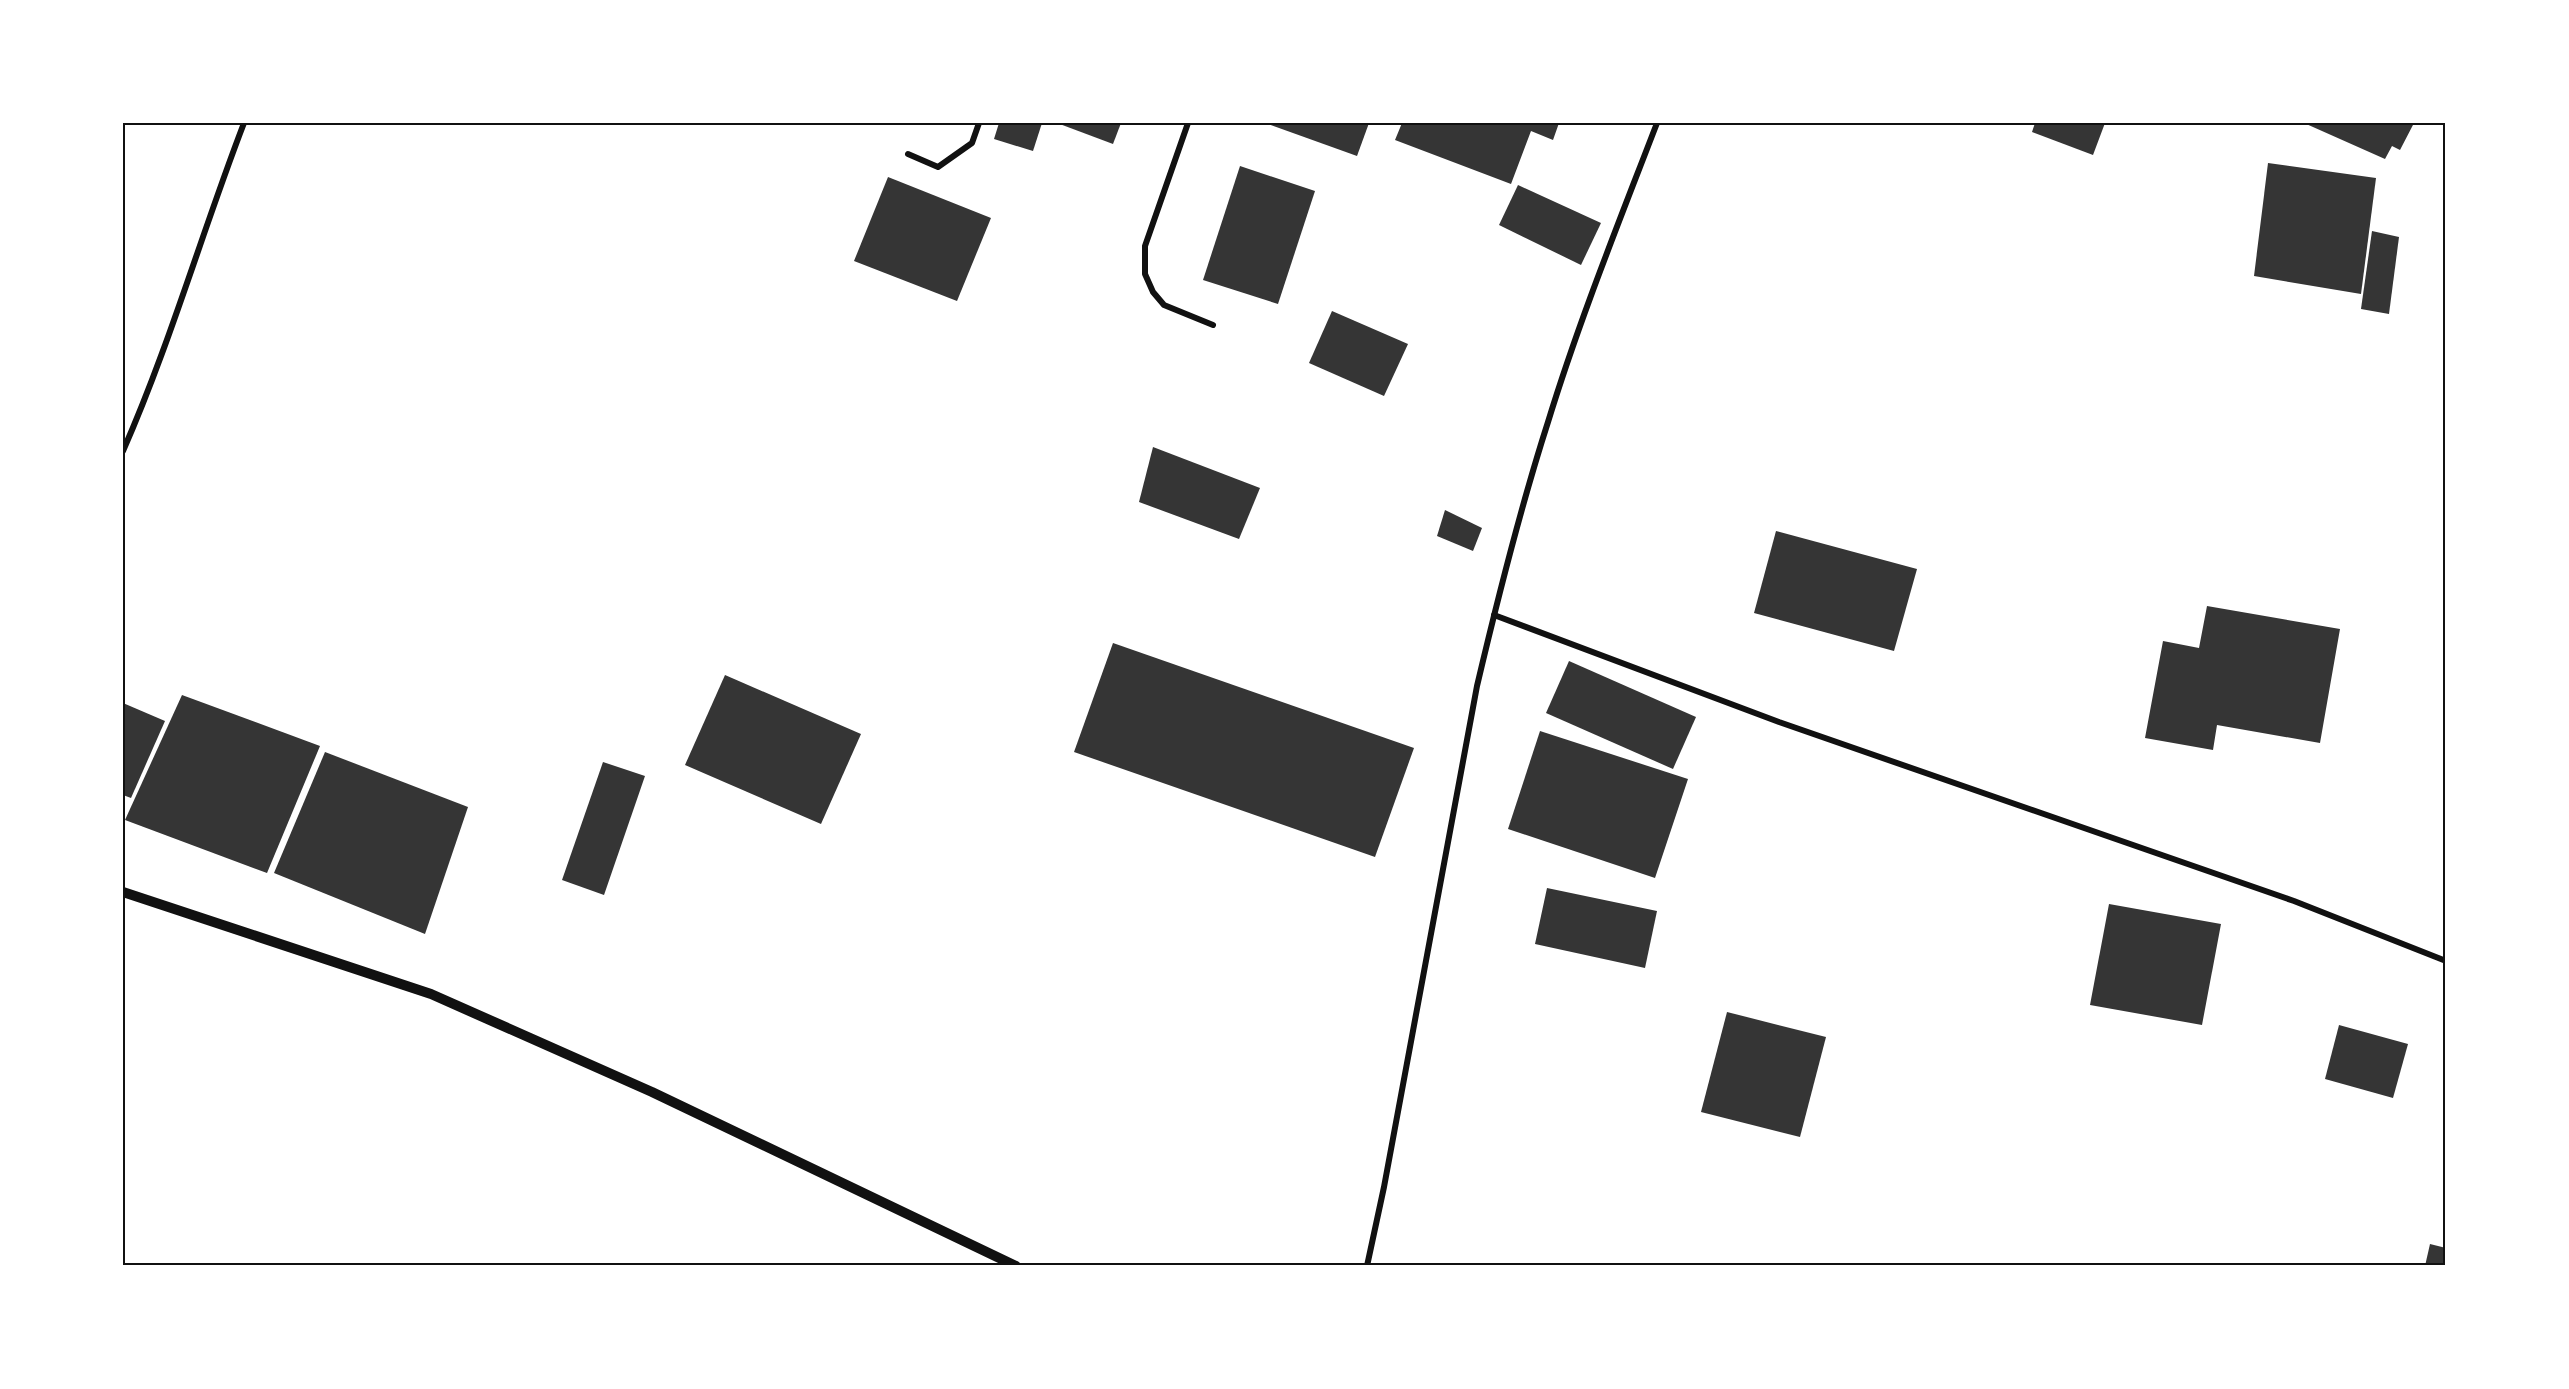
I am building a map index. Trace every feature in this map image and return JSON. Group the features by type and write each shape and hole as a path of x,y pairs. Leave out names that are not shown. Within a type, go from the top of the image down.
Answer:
{"street":[{"path":"123,451 143,406 244,123"},
{"path":"908,154 938,167 972,143 978,123"},
{"path":"1188,123 1145,246 1145,274 1153,292 1164,306 1213,325"},
{"path":"1367,1266 1384,1187 1478,686 1494,615 1548,422 1582,320 1657,123"},
{"path":"1494,615 1779,722 2294,901 2446,961"},
{"path":"123,892 431,994 652,1092 1016,1266"}],"building":[{"path":"999,123 1042,123 1033,151 994,139"},
{"path":"1057,123 1121,123 1113,144"},
{"path":"1265,123 1369,123 1357,156"},
{"path":"1402,123 1559,123 1553,140 1531,131 1511,184 1395,140"},
{"path":"2035,123 2105,123 2093,155 2032,132"},
{"path":"2304,123 2414,123 2400,150 2392,146 2385,159"},
{"path":"2268,163 2376,178 2361,294 2254,276"},
{"path":"1240,166 1315,191 1278,304 1203,280"},
{"path":"888,177 991,218 957,301 854,261"},
{"path":"1518,185 1601,223 1581,265 1499,225"},
{"path":"2372,231 2399,237 2389,314 2361,309"},
{"path":"1332,311 1408,344 1384,396 1309,363"},
{"path":"1153,447 1260,488 1239,539 1139,502"},
{"path":"1445,510 1482,528 1473,551 1437,536"},
{"path":"1776,531 1917,569 1894,651 1754,613"},
{"path":"2207,606 2340,629 2320,743 2217,725 2213,750 2145,738 2163,641 2199,648"},
{"path":"1113,643 1414,748 1375,857 1074,752"},
{"path":"1569,661 1696,717 1673,769 1546,713"},
{"path":"725,675 861,734 821,824 685,765"},
{"path":"182,695 320,746 267,873 125,820"},
{"path":"123,703 165,721 131,798 123,795"},
{"path":"1540,731 1688,779 1655,878 1508,829"},
{"path":"325,752 468,807 425,934 274,873"},
{"path":"603,762 645,776 604,895 562,880"},
{"path":"1547,888 1657,911 1645,968 1535,944"},
{"path":"2109,904 2221,924 2202,1025 2090,1005"},
{"path":"1727,1012 1826,1037 1800,1137 1701,1112"},
{"path":"2339,1025 2408,1044 2393,1098 2325,1079"},
{"path":"2430,1244 2446,1248 2446,1266 2425,1266"}]}
